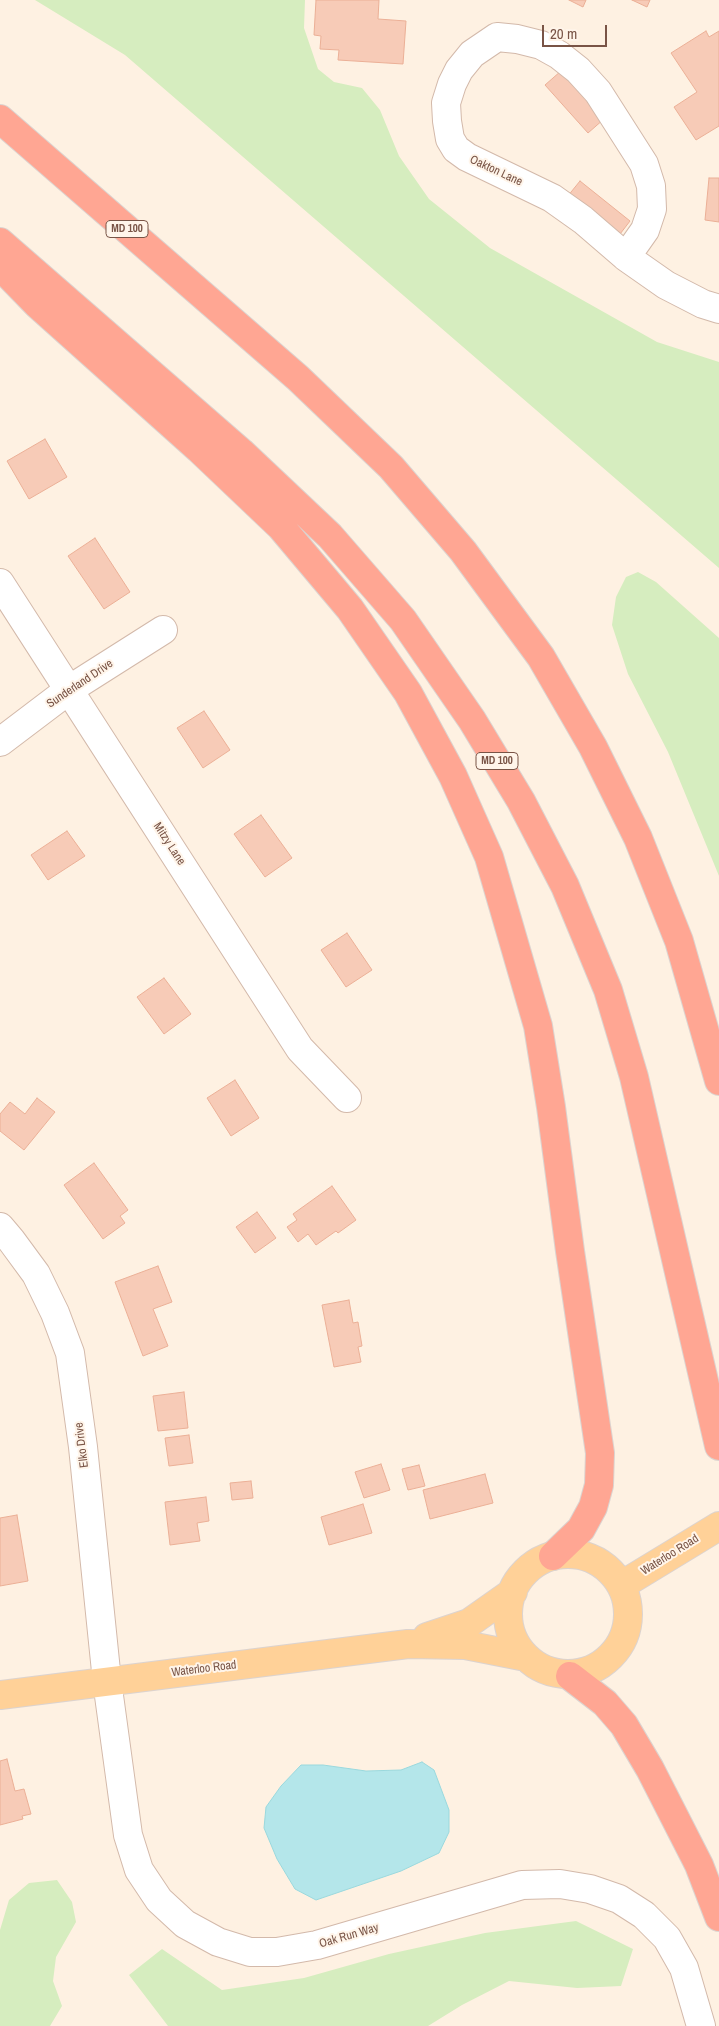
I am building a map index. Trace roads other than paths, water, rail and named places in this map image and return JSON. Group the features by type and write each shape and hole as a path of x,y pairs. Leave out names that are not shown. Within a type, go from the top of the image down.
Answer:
{"highway":[{"name":"MD 100","path":"0,119 298,378 391,467 464,551 541,657 593,747 638,838 679,941 719,1081"},
{"name":"MD 100","path":"0,242 241,452 330,536 403,620 472,720 521,801 565,886 608,990 634,1077 719,1446"},
{"path":"0,266 37,304 199,449 280,528 350,609 408,694 453,776 489,857 538,1026 552,1107 570,1251 600,1453 600,1485 592,1507 580,1530 553,1556"},
{"path":"570,1676 605,1702 624,1725 650,1769 699,1865 719,1917"}],"main road":[{"name":"Waterloo Road","path":"622,1586 719,1526"},
{"path":"573,1554 593,1559 609,1569 622,1586 627,1598 629,1619 621,1645 604,1664 585,1673 570,1676 547,1671 526,1657 507,1626 508,1604 516,1584 534,1565 553,1556 573,1554"},
{"name":"Waterloo Road","path":"408,1644 469,1623 513,1592"},
{"name":"Waterloo Road","path":"0,1695 408,1644 465,1645 526,1657"}],"street":[{"name":"Oakton Lane","path":"626,257 646,230 652,208 652,186 644,164 598,92 578,70 542,45 517,39 496,37 472,54 459,70 452,84 446,103 447,122 450,138 456,149 467,158 552,198 583,220 626,257 666,285 703,304 719,309"},
{"name":"Mitzy Lane","path":"0,583 300,1049 347,1098"},
{"name":"Sunderland Drive","path":"0,742 70,689 163,630"},
{"name":"Elko Drive","path":"0,1227 36,1274 55,1313 70,1353 83,1447 107,1681"},
{"name":"Oak Run Way","path":"107,1681 128,1835 139,1870 158,1900 185,1924 218,1942 250,1952 277,1952 317,1945 522,1886 560,1884 590,1889 619,1899 644,1915 667,1938 684,1968 702,2026"}],"water":[{"path":"422,1762 434,1770 449,1810 449,1832 439,1853 401,1871 316,1900 295,1889 277,1859 264,1828 266,1807 281,1786 301,1765 323,1765 366,1771 401,1770"}]}
